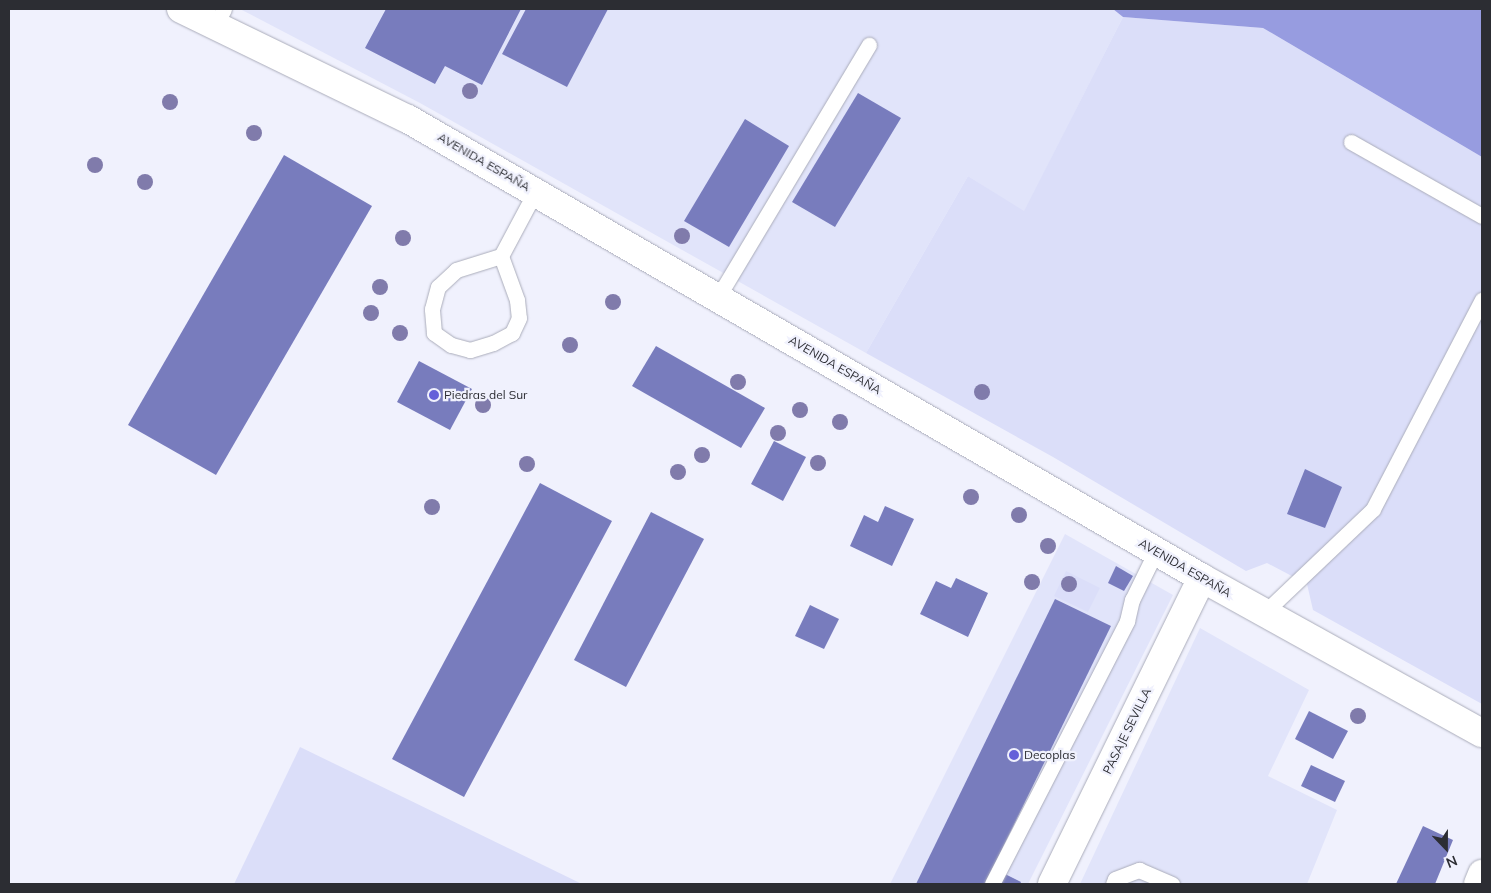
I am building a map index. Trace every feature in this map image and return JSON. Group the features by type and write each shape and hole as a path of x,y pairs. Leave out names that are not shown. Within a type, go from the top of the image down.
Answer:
{"main road":[{"name":"AVENIDA ESPAÑA","path":"181,9 220,16 408,119 1202,578 1482,733"},
{"name":"PASAJE SEVILLA","path":"1052,884 1202,578"},
{"path":"1478,884 1482,874"}],"lane":[{"path":"718,297 869,45"},
{"path":"1350,142 1482,216"},
{"path":"501,256 517,300 518,318 512,333 493,343 470,350 451,345 434,333 432,309 438,286 456,270 501,256 535,192"},
{"path":"1265,612 1373,509 1482,300"},
{"path":"992,884 1127,621 1132,600 1156,551"},
{"path":"1113,884 1115,879 1140,870 1172,884"}],"shaded area":[{"path":"240,9 1113,9 1123,17 1024,212 968,176 866,353 420,103"},
{"path":"1123,17 1263,28 1482,157 1482,704 1313,610 1307,584 1267,563 1246,571 1053,457 866,353 968,176 1024,211"},
{"path":"1065,534 1173,595 1028,884 890,884"},
{"path":"1066,571 1100,588 1088,612 1054,596"},
{"path":"1200,628 1309,690 1268,776 1337,810 1307,884 1080,884"},
{"path":"300,747 582,884 234,884"}],"water":[{"path":"1113,9 1482,9 1482,157 1263,28 1123,17"}],"building":[{"path":"386,9 521,9 482,85 445,66 435,84 365,48"},
{"path":"526,9 608,9 567,87 502,54"},
{"path":"858,93 901,118 835,227 792,202"},
{"path":"745,119 789,146 729,247 684,221"},
{"path":"284,155 372,206 216,475 128,425"},
{"path":"656,346 765,408 741,448 632,386"},
{"name":"Piedras del Sur","path":"419,361 472,389 450,430 397,402"},
{"path":"774,441 806,457 783,501 751,484"},
{"path":"1305,469 1342,487 1325,528 1287,514"},
{"path":"540,483 612,521 464,797 392,759"},
{"path":"885,506 914,519 892,566 850,546 864,515 878,522"},
{"path":"651,512 704,539 626,687 574,660"},
{"path":"1116,566 1133,576 1124,591 1108,583"},
{"path":"956,578 988,593 968,637 920,614 936,581 951,588"},
{"name":"Decoplas","path":"1055,599 1111,626 985,884 916,884"},
{"path":"810,605 839,619 824,649 795,636"},
{"path":"1309,711 1348,731 1333,759 1295,739"},
{"path":"1311,765 1345,781 1335,802 1301,786"},
{"path":"1423,826 1453,840 1435,884 1396,884"},
{"path":"1003,873 1021,882 1020,884 998,884"}],"place":[{"name":"Piedras del Sur","path":"434,395"},
{"name":"Decoplas","path":"1014,755"}]}
